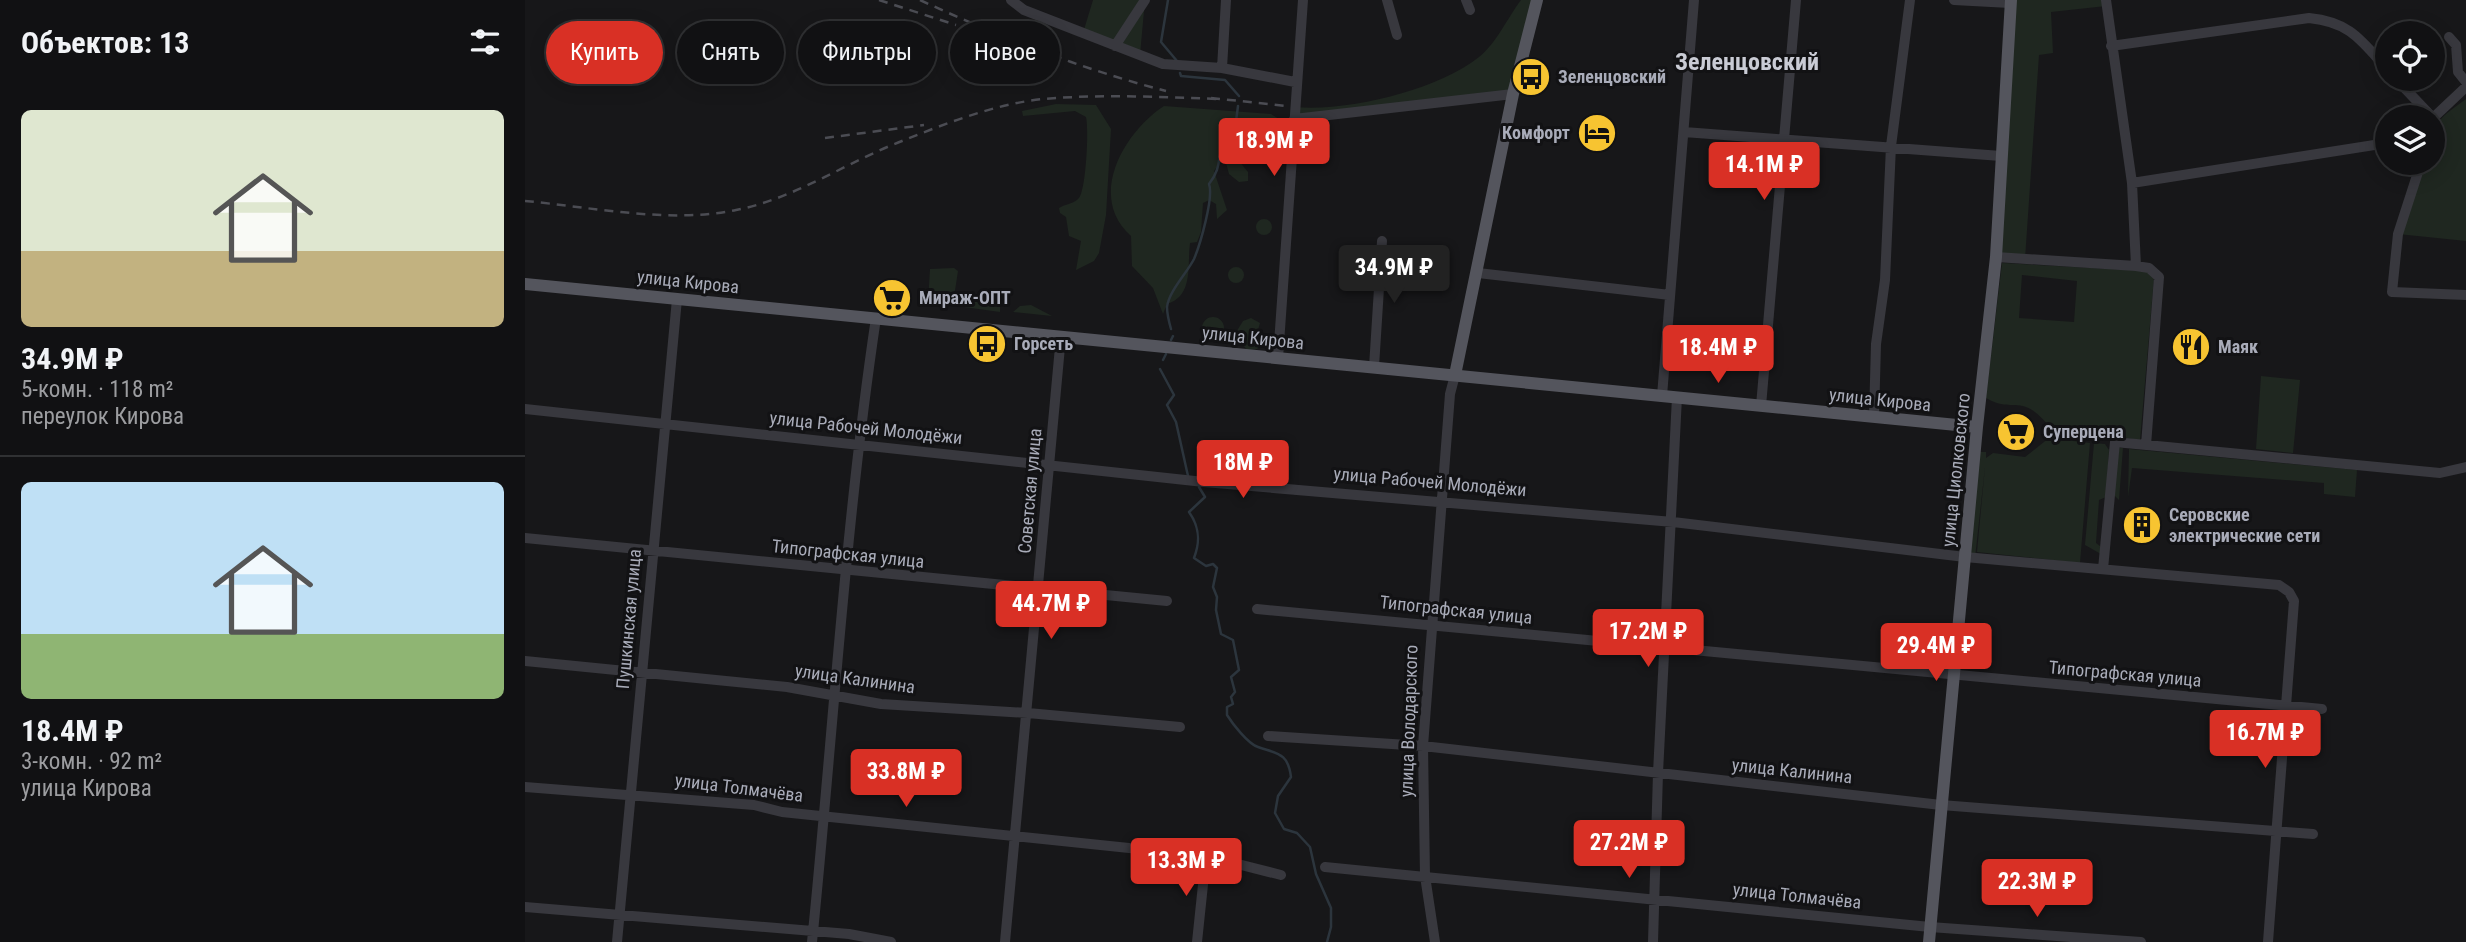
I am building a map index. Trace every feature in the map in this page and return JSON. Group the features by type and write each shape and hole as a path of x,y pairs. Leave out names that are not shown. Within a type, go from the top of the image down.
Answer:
{"main road":[{"path":"1455,375 1513,94 1537,0"},
{"name":"улица Циолковского","path":"1929,942 1977,427 1996,257 2010,1"},
{"name":"улица Кирова","path":"525,284 1977,427"}],"street":[{"path":"1011,0 1024,10 1163,64 1222,68 1296,82"},
{"path":"1115,46 1145,0"},
{"path":"1222,68 1226,0"},
{"path":"1278,358 1303,0"},
{"path":"1387,0 1398,35"},
{"path":"1662,396 1694,0"},
{"path":"1761,406 1796,0"},
{"path":"1874,417 1876,344 1885,279 1891,146 1910,0"},
{"path":"1954,0 2010,1"},
{"path":"2106,0 2131,183 2136,265"},
{"path":"2111,46 2309,19 2333,21 2353,31 2375,56"},
{"path":"2449,37 2456,45 2458,72 2466,82"},
{"path":"2445,106 2466,87"},
{"path":"2407,91 2421,105"},
{"path":"1294,119 1513,94"},
{"path":"1684,132 2001,156"},
{"path":"2131,183 2375,145"},
{"path":"2417,175 2398,234 2392,292 2466,295"},
{"path":"1374,367 1382,241"},
{"path":"1996,257 2136,265 2149,268 2159,276 2146,445"},
{"path":"1478,273 1670,295"},
{"name":"Пушкинская улица","path":"617,942 677,299"},
{"path":"813,937 858,444 876,318"},
{"name":"Советская улица","path":"1005,942 1040,590 1061,336"},
{"name":"улица Володарского","path":"1435,942 1425,876 1423,746 1430,625 1450,394 1455,375"},
{"path":"1653,942 1658,773 1673,522 1677,397"},
{"name":"улица Рабочей Молодёжи","path":"525,409 1204,482 1441,500 1673,522 1965,557 2279,585 2294,601 2285,705"},
{"path":"2103,569 2115,442 2440,473 2465,469"},
{"name":"Типографская улица","path":"525,538 845,572 1167,601"},
{"name":"Типографская улица","path":"1257,609 2322,709"},
{"name":"улица Калинина","path":"525,661 786,687 881,704 1028,713 1180,727"},
{"path":"2268,942 2285,705"},
{"name":"улица Калинина","path":"1268,737 1423,746 1941,805 2313,834"},
{"name":"улица Толмачёва","path":"525,787 754,805 782,812 1206,856 1281,875"},
{"path":"1198,942 1206,856"},
{"name":"улица Толмачёва","path":"1325,867 1930,927 2141,942"},
{"path":"525,907 620,914 813,937 891,942"}],"shaded area":[{"path":"1093,0 1145,0 1140,55 1083,33"},
{"path":"1521,0 1537,0 1513,94 1294,119 1295,107 1316,108 1365,102 1416,89 1461,69 1491,45"},
{"path":"2011,0 2106,0 2106,6 2051,12 2053,53 2039,55 2025,259 1996,257"},
{"path":"2466,99 2466,241 2398,234 2419,175 2445,175 2447,113"},
{"path":"1056,104 1096,105 1111,129 1106,215 1099,253 1094,261 1076,270 1081,241 1069,236 1066,217 1060,213 1059,208 1077,200 1081,192 1086,159 1086,117 1075,111 1023,116 1022,111"},
{"path":"1164,106 1271,114 1282,121 1282,137 1271,164 1257,163 1251,153 1244,151 1239,161 1248,172 1248,181 1239,182 1229,174 1226,163 1220,163 1214,171 1227,210 1217,219 1216,204 1209,200 1203,203 1201,232 1197,242 1190,243 1185,287 1176,300 1167,304 1163,314 1153,288 1132,266 1131,236 1118,220 1112,203 1111,185 1116,166 1135,132"},
{"path":"1264,219 1272,227 1264,235 1256,227"},
{"path":"2002,263 2148,271 2154,278 2140,440 2050,427 2040,416 2024,406 2004,405 1986,398","holes":["2022,275 2077,281 2074,322 2019,318"]},
{"path":"1233,267 1239,267 1244,275 1242,281 1233,283 1228,278 1228,272"},
{"path":"954,268 958,271 954,297 1000,304 1000,312 928,302 930,269"},
{"path":"1031,305 1052,316 1013,312 1020,306"},
{"path":"1213,317 1221,320 1224,328 1221,336 1213,339 1205,336 1202,328 1205,320"},
{"path":"1251,318 1260,323 1256,337 1263,343 1257,349 1247,350 1235,334 1243,321"},
{"path":"2261,376 2300,380 2293,453 2256,449"},
{"path":"2049,438 2090,443 2080,563 1977,552 1985,467 1975,558 1965,557 1975,452 1986,452 1986,458 1993,453 2025,457"},
{"path":"2094,443 2105,444 2109,450 2106,497 2099,500 2096,543 2100,546 2101,554 2085,545"},
{"path":"2119,448 2123,448 2119,500 2113,494"},
{"path":"2129,449 2357,470 2355,497 2324,494 2324,483 2132,468 2128,497"}],"waterway":[{"path":"1168,0 1161,42 1177,61"},
{"path":"1180,73 1181,76 1225,80 1239,96"},
{"path":"1171,329 1168,301 1197,252 1208,210 1209,184 1217,169 1223,144 1235,129 1238,106"},
{"path":"1171,340 1173,336"},
{"path":"1163,360 1166,354"},
{"path":"1160,369 1174,395 1167,405 1176,422 1188,476"},
{"path":"1199,487 1205,497 1189,512 1198,534 1194,558 1206,566 1213,564 1217,568 1213,587 1217,597 1216,610 1221,634 1233,640 1239,670 1231,677 1235,692 1231,697 1233,704 1227,707 1227,715 1250,742 1281,756 1290,769 1291,777 1278,796 1275,813 1284,829 1297,833 1310,847 1316,874 1331,908 1331,927 1327,942"}],"railway":[{"path":"879,0 950,23"},
{"path":"920,0 1041,51 1166,91"},
{"path":"525,201 658,215 711,214 779,198 902,141 1007,105 1043,99 1087,97 1218,99"},
{"path":"1211,98 1287,106"},
{"path":"825,138 924,125"}],"place":[{"name":"Зеленцовский","path":"1531,77"},
{"name":"Комфорт","path":"1597,133"},
{"name":"Мираж-ОПТ","path":"892,298"},
{"name":"Горсеть","path":"987,344"},
{"name":"Маяк","path":"2191,347"},
{"name":"Суперцена","path":"2016,432"},
{"name":"Серовские электрические сети","path":"2142,525"}],"district":[{"name":"Зеленцовский","path":"1747,62"}]}
